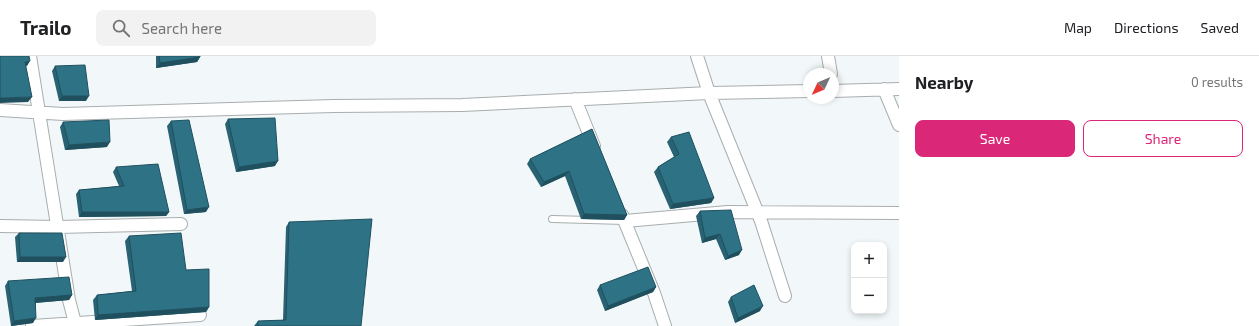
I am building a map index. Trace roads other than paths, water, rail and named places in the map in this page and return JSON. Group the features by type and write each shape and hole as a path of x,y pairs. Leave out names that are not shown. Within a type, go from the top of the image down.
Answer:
{"street":[{"path":"30,56 69,300 75,322"},
{"path":"696,56 709,93 757,212 785,296"},
{"path":"828,56 830,68"},
{"path":"839,88 899,89"},
{"path":"884,89 899,125"},
{"path":"0,110 63,114 334,106 462,105 709,93 803,91"},
{"path":"575,99 598,155"},
{"path":"619,206 654,293 665,326"},
{"path":"625,221 696,214 757,212 899,213"},
{"path":"0,226 58,227 181,224"},
{"path":"32,326 200,315"}],"lane":[{"path":"552,219 625,221"}]}
